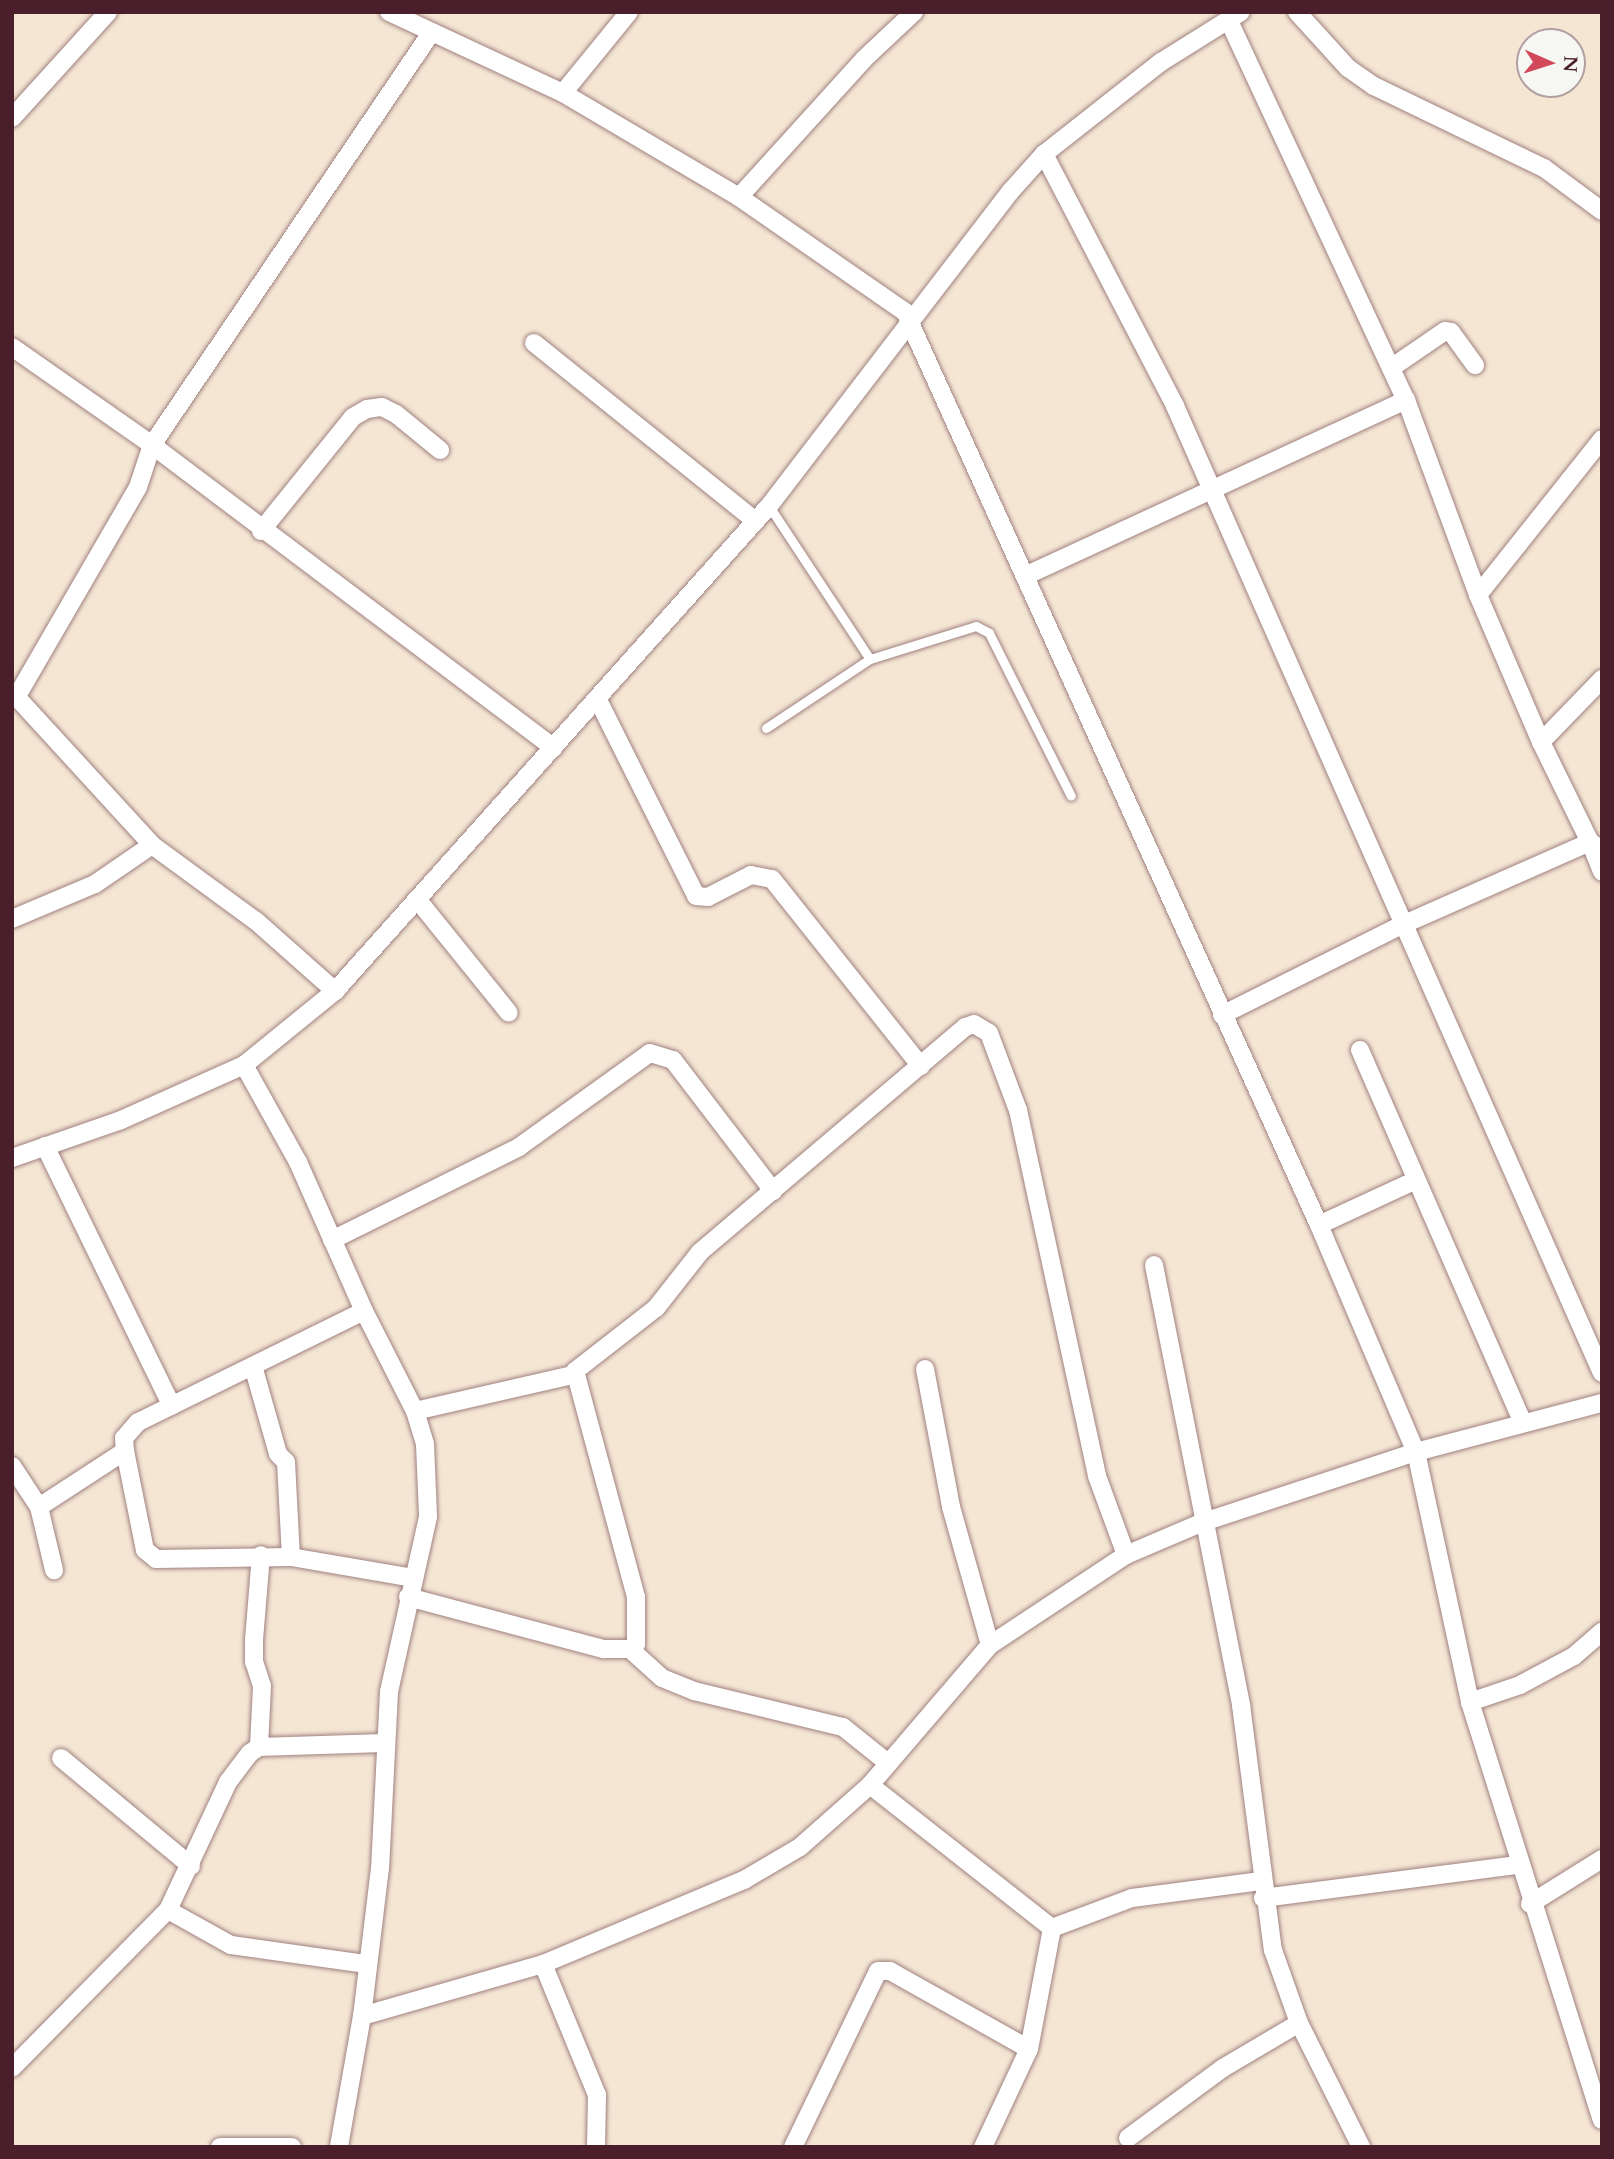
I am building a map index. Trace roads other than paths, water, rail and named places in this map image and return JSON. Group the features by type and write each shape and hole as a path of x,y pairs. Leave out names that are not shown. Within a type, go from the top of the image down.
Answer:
{"street":[{"path":"12,118 108,12"},
{"path":"389,12 563,93 739,197 896,303 911,322 1319,1225 1416,1452 1470,1702 1530,1904 1601,2114"},
{"path":"563,93 629,12"},
{"path":"739,197 864,59 914,12"},
{"path":"1297,12 1348,68 1374,86 1544,168 1602,211"},
{"path":"12,1158 121,1119 244,1065 335,990 598,700 769,506 1044,154 1161,62 1235,17 1406,400 1478,595 1541,742 1596,846 1602,872"},
{"path":"335,990 256,920 152,845 15,694 138,487 152,445 431,33"},
{"path":"1044,154 1175,406 1209,491 1602,1373"},
{"path":"1391,368 1445,331 1451,332 1475,365"},
{"path":"534,343 755,521"},
{"path":"12,347 152,445 261,531 554,748"},
{"path":"1025,576 1406,400"},
{"path":"261,531 353,417 367,409 382,407 396,414 440,450"},
{"path":"1478,595 1602,439"},
{"path":"1541,742 1602,679"},
{"path":"598,700 696,896 708,897 751,875 772,879 921,1066"},
{"path":"12,919 95,884 152,845"},
{"path":"1222,1014 1402,925 1596,846"},
{"path":"417,899 509,1013"},
{"path":"630,1649 638,1634 636,1597 576,1374 577,1368 656,1308 701,1252 965,1027 974,1024 989,1033 1018,1110 1097,1476 1126,1555"},
{"path":"1360,1050 1414,1181 1524,1423"},
{"path":"332,1240 519,1147 650,1053 673,1060 773,1191"},
{"path":"244,1065 298,1162 364,1311 415,1411 425,1444 428,1517 408,1597 383,1743 380,1868 362,2016 339,2147"},
{"path":"45,1146 172,1406"},
{"path":"1319,1225 1414,1181"},
{"path":"1154,1265 1201,1523 1241,1705 1262,1889 1273,1950 1299,2023 1361,2147"},
{"path":"364,1311 172,1406 128,1431 125,1451 150,1557 291,1557 414,1578"},
{"path":"253,1366 275,1446 286,1462 291,1557"},
{"path":"925,1369 951,1507 990,1645"},
{"path":"415,1411 576,1374"},
{"path":"362,2016 543,1964 744,1880 800,1847 870,1785 990,1645 1126,1555 1201,1523 1416,1452 1602,1403"},
{"path":"39,1507 125,1451"},
{"path":"12,1466 39,1507 54,1570"},
{"path":"259,1747 262,1686 254,1662 254,1640 261,1555"},
{"path":"408,1597 604,1649 630,1649 662,1678 694,1691 844,1727 888,1762"},
{"path":"1470,1702 1520,1685 1574,1656 1602,1632"},
{"path":"12,2068 168,1910 239,1763 259,1747 383,1743"},
{"path":"61,1758 191,1866"},
{"path":"870,1785 1052,1928"},
{"path":"1530,1904 1602,1859"},
{"path":"1052,1928 1132,1898 1262,1889 1518,1865"},
{"path":"168,1910 231,1945 367,1964"},
{"path":"983,2147 1029,2049 1052,1928"},
{"path":"543,1964 597,2095 596,2147"},
{"path":"793,2147 878,1971 890,1970 1029,2049"},
{"path":"1128,2138 1223,2068 1299,2023"},
{"path":"220,2147 292,2147"}],"lane":[{"path":"769,506 870,659"},
{"path":"766,728 870,659 976,626 989,633 1071,796"}]}
